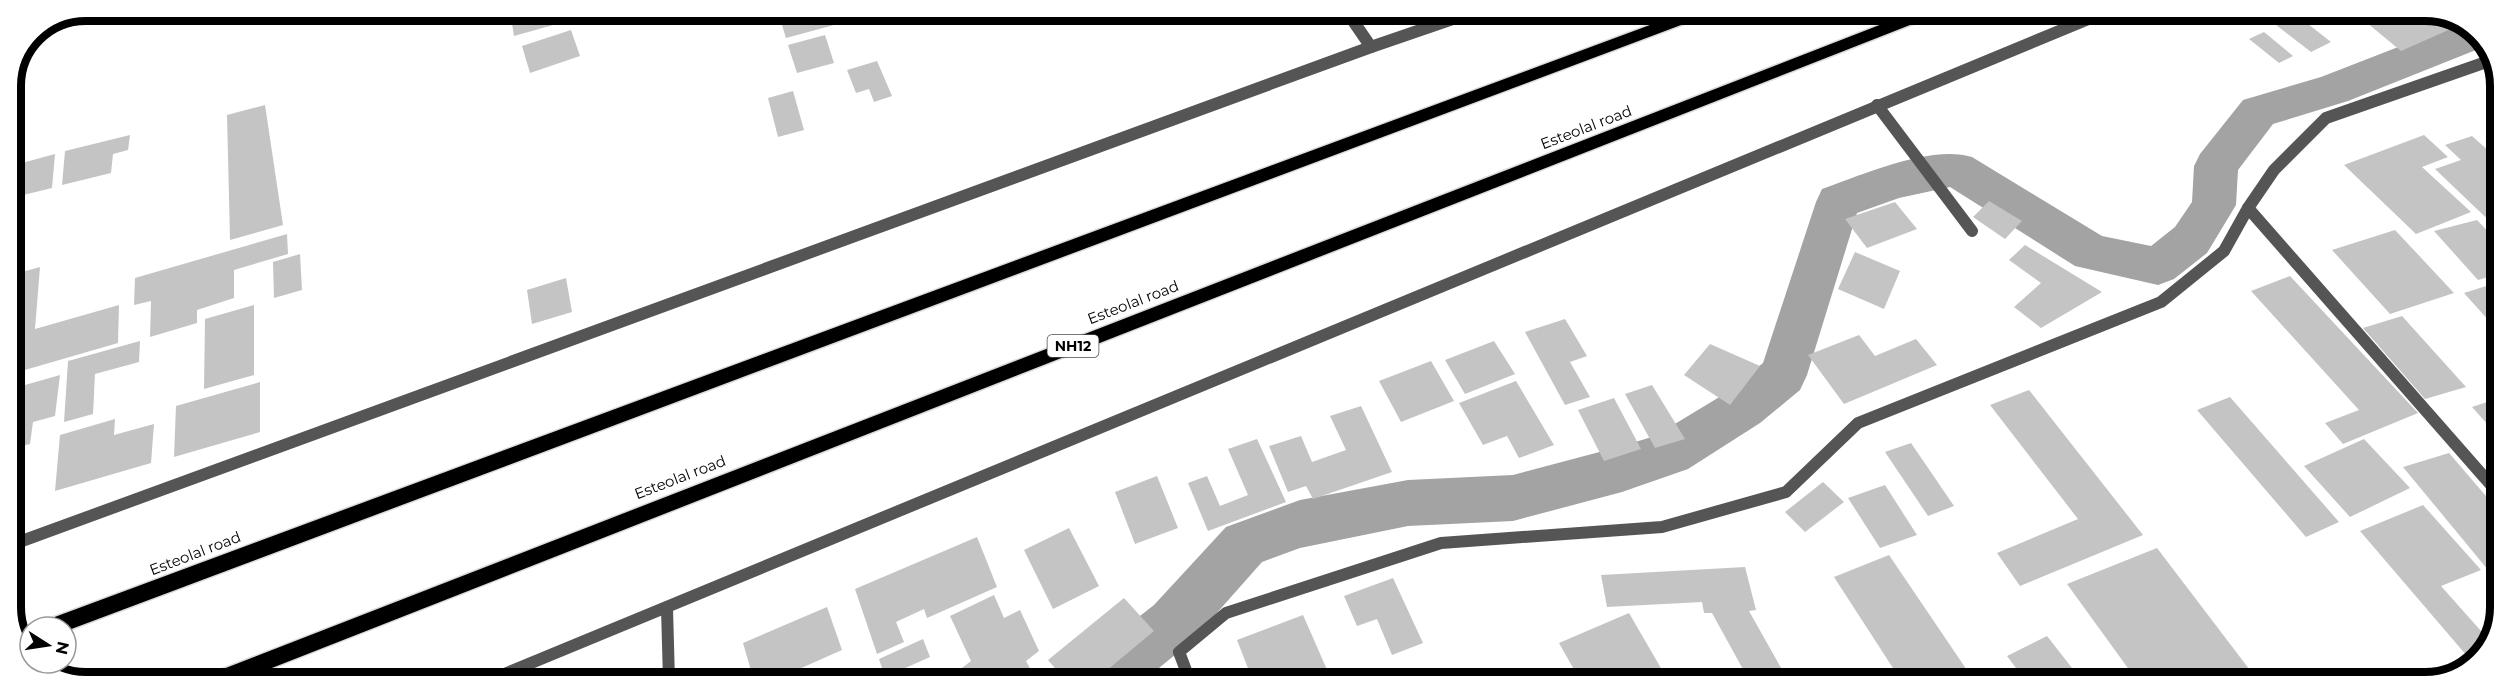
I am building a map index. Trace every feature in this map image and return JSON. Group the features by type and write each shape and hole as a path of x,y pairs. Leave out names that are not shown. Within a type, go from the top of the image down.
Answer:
{"highway":[{"name":"Esteolal road","path":"78,617 1676,21"},
{"name":"Esteolal road","path":"238,672 630,517 1589,147 1905,21"}],"street":[{"path":"1353,21 1371,46"},
{"path":"21,541 1371,46 1446,21"},
{"path":"510,672 2083,21"},
{"path":"1187,672 1179,652 1226,613 1441,543 1662,527 1786,492 1858,423 2161,302 2224,251 2248,208 2274,170 2326,118 2485,62"},
{"path":"1877,105 1972,231"},
{"path":"2248,208 2490,484"},
{"path":"667,608 669,672"}],"building":[{"path":"512,21 567,21 514,36"},
{"path":"781,21 833,21 834,25 786,38"},
{"path":"2271,21 2304,21 2331,42 2311,52"},
{"path":"2365,21 2425,21 2442,23 2453,28 2401,51"},
{"path":"571,30 580,56 530,73 522,46"},
{"path":"2264,32 2293,56 2279,63 2249,39"},
{"path":"825,35 834,63 797,73 788,45"},
{"path":"877,61 892,96 874,102 869,89 856,93 847,70"},
{"path":"793,91 804,130 778,137 768,98"},
{"path":"265,105 283,225 230,240 227,115"},
{"path":"130,135 128,150 113,154 111,173 62,185 65,151"},
{"path":"2424,135 2448,157 2422,167 2471,212 2416,234 2344,165"},
{"path":"2472,136 2490,152 2490,221 2435,169 2461,160 2445,145"},
{"path":"55,154 52,188 21,196 21,163"},
{"path":"1989,201 2022,221 2005,239 1973,217"},
{"path":"1895,202 1917,229 1867,248 1845,219"},
{"path":"2477,220 2490,234 2490,277 2478,280 2434,231"},
{"path":"2395,230 2454,293 2390,314 2332,250"},
{"path":"287,234 288,254 234,270 234,298 197,310 197,323 150,337 151,301 134,305 135,278"},
{"path":"2025,245 2102,292 2041,328 2014,307 2041,283 2009,260"},
{"path":"1855,252 1900,271 1884,309 1838,289"},
{"path":"300,254 302,290 274,298 273,262"},
{"path":"40,267 35,329 119,305 118,343 21,371 21,272"},
{"path":"2290,276 2418,413 2343,444 2325,423 2359,410 2251,291"},
{"path":"566,278 572,312 532,324 527,290"},
{"path":"2490,285 2490,322 2464,293"},
{"path":"254,305 254,375 204,389 205,319"},
{"path":"2402,316 2466,387 2425,399 2363,328"},
{"path":"1565,319 1587,356 1570,362 1590,397 1565,405 1525,332"},
{"path":"1859,335 1875,356 1916,339 1937,365 1844,404 1808,355"},
{"path":"140,341 139,362 95,374 93,414 64,422 68,361"},
{"path":"1494,341 1515,374 1465,394 1445,360"},
{"path":"1710,344 1760,366 1730,405 1684,375"},
{"path":"1431,361 1454,401 1401,422 1379,381"},
{"path":"60,375 55,416 33,422 30,444 21,446 21,386"},
{"path":"1516,381 1554,445 1519,458 1507,436 1483,445 1459,403"},
{"path":"260,382 260,432 174,457 176,406"},
{"path":"1652,385 1685,439 1655,448 1625,394"},
{"path":"2029,390 2143,535 2020,586 1997,553 2078,519 1990,405"},
{"path":"2230,397 2339,522 2306,537 2197,410"},
{"path":"1614,398 1641,449 1604,461 1578,410"},
{"path":"2490,401 2490,427 2472,407"},
{"path":"1361,406 1392,472 1313,499 1306,486 1288,492 1269,446 1301,436 1312,462 1346,450 1330,416"},
{"path":"115,419 114,435 154,424 151,463 55,491 60,435"},
{"path":"1257,439 1286,502 1208,531 1188,483 1207,476 1220,506 1248,495 1228,449"},
{"path":"2364,439 2410,488 2350,517 2304,466"},
{"path":"1911,443 1954,506 1928,516 1885,452"},
{"path":"2449,453 2490,501 2490,572 2403,467"},
{"path":"1157,476 1178,528 1135,544 1115,492"},
{"path":"1823,482 1844,502 1805,532 1785,512"},
{"path":"1885,485 1917,535 1880,548 1848,498"},
{"path":"2423,505 2481,570 2441,586 2484,634 2467,657 2360,531"},
{"path":"1069,528 1099,586 1053,609 1024,550"},
{"path":"977,537 997,587 927,618 924,609 896,622 904,642 877,654 855,589"},
{"path":"2157,548 2251,672 2131,672 2067,584"},
{"path":"1889,555 1968,672 1896,672 1834,577"},
{"path":"1745,567 1756,610 1749,611 1783,672 1744,672 1712,613 1704,613 1702,602 1607,607 1601,575"},
{"path":"1393,578 1423,643 1392,655 1377,619 1357,626 1344,596"},
{"path":"994,595 1004,618 1020,610 1039,651 1026,661 1032,672 957,672 971,661 950,616"},
{"path":"1124,598 1154,631 1105,672 1058,672 1048,660"},
{"path":"827,607 842,650 792,672 751,672 743,643"},
{"path":"1629,613 1663,672 1575,672 1559,643"},
{"path":"1303,615 1328,672 1249,672 1237,640"},
{"path":"2047,636 2075,672 2008,672 2016,668 2007,656"},
{"path":"923,639 930,657 896,672 883,672 879,659"}],"waterway":[{"path":"1112,672 1173,623 1244,544 1300,524 1408,503 1513,498 1622,469 1670,453 1743,408 1783,375 1838,202 1894,181 1956,169 2091,253 2158,266 2191,240 2214,205 2216,166 2258,112 2333,90 2468,37"}]}
